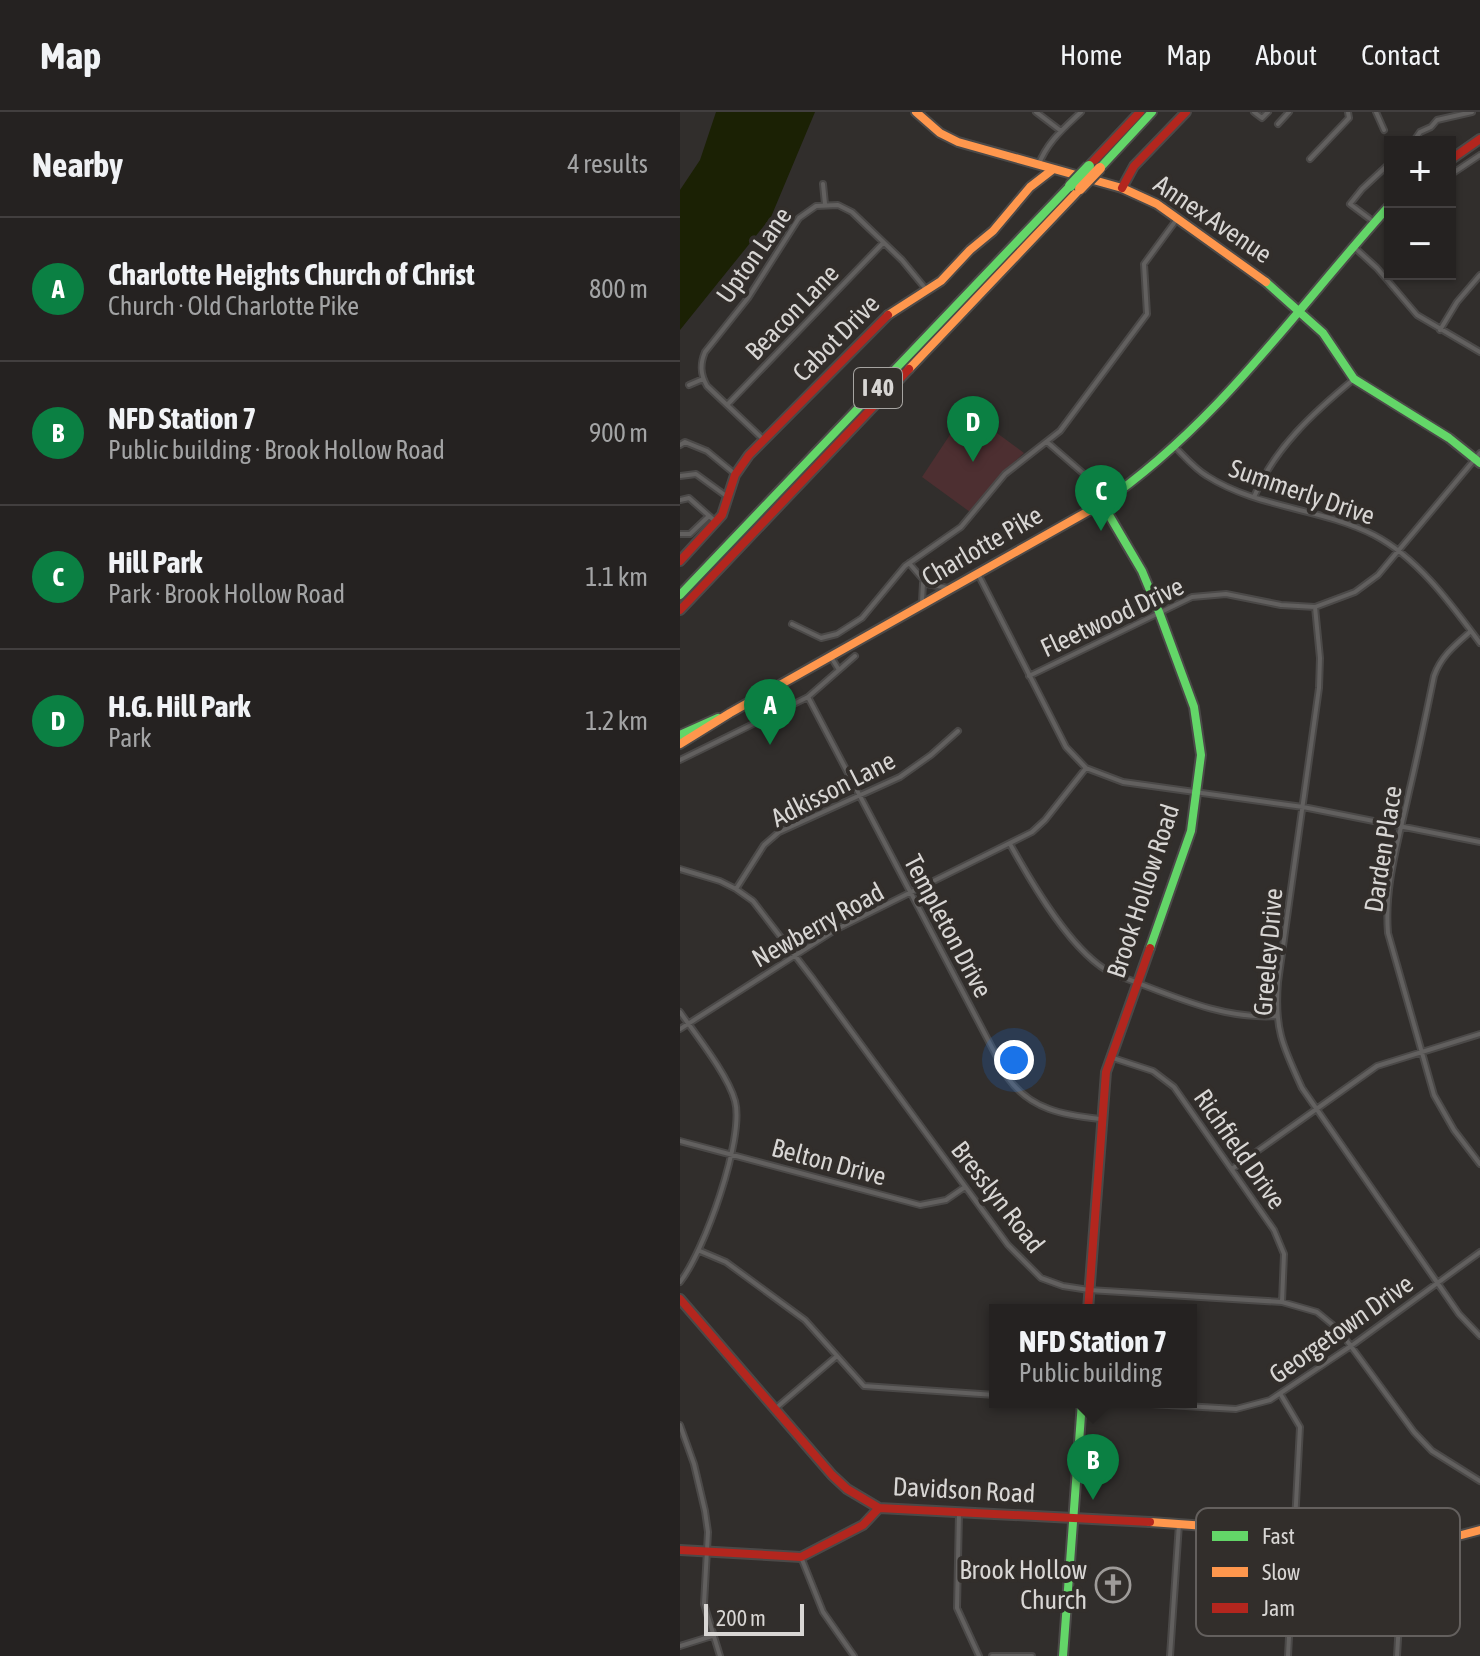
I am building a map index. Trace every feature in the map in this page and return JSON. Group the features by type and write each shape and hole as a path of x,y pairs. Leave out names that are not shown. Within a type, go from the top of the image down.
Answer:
{"main road":[{"name":"Annex Avenue","path":"916,112 934,129 958,142 1122,188 1178,217 1259,275 1323,333 1354,379 1380,399 1478,458"},
{"name":"I 40","path":"1094,167 1140,112"},
{"name":"I 40","path":"680,595 1094,167 1152,112"},
{"path":"1122,188 1134,166 1186,112"},
{"path":"1456,155 1480,139"},
{"name":"Cabot Drive","path":"680,561 712,519 722,515 735,474 749,455 893,310 941,281 993,231 1030,187 1052,170"},
{"name":"I 40","path":"681,610 1075,187"},
{"name":"Charlotte Pike","path":"680,744 1102,503 1175,447 1299,311 1387,208"},
{"name":"Brook Hollow Road","path":"1088,1304 1100,1119 1110,1057 1191,831 1201,755 1197,719 1159,612 1142,571 1102,503"},
{"name":"Charlotte Pike","path":"680,735 730,713"},
{"name":"Davidson Road","path":"680,1299 847,1489 879,1508 1196,1525"},
{"path":"1063,1656 1082,1408"},
{"path":"680,1550 801,1557 863,1525 879,1508"},
{"name":"Davidson Road","path":"1460,1535 1480,1530"}],"street":[{"path":"1036,112 1061,131"},
{"path":"1038,166 1044,149 1081,112"},
{"path":"1254,112 1262,118 1268,112"},
{"path":"1278,124 1289,112"},
{"path":"1310,159 1349,118 1348,112"},
{"path":"1376,112 1384,130"},
{"path":"1417,136 1437,120 1472,112"},
{"path":"1456,171 1480,155"},
{"path":"1374,222 1350,204 1384,168"},
{"path":"823,184 825,204"},
{"name":"Upton Lane","path":"703,379 702,360 705,352 748,298 799,218 816,206 838,205 852,212 927,290"},
{"path":"792,624 821,638 846,629 873,607 909,563 961,527 1005,474 1060,431 1147,314 1144,264 1178,217"},
{"name":"Beacon Lane","path":"727,405 883,243"},
{"path":"1353,246 1377,268 1408,307 1440,330 1480,352"},
{"path":"1440,330 1457,302 1480,275"},
{"path":"689,385 703,379 765,441"},
{"path":"1254,497 1275,457 1325,403 1354,379"},
{"path":"680,445 685,442 707,451 735,474"},
{"path":"1047,442 1084,474 1102,503"},
{"name":"Summerly Drive","path":"1175,447 1205,475 1254,497 1356,527 1376,536 1421,571 1480,643"},
{"name":"Fleetwood Drive","path":"1029,676 1192,597 1211,593 1281,605 1315,607 1355,592 1378,575 1478,458"},
{"path":"680,476 696,474 729,498"},
{"path":"680,500 689,498 712,519 690,534 680,534"},
{"path":"909,563 936,598"},
{"path":"978,574 1066,747 1086,768 1123,782 1303,807 1480,842"},
{"path":"925,582 954,588"},
{"path":"921,606 925,582"},
{"name":"Greeley Drive","path":"1315,607 1319,685 1278,982 1277,1016 1289,1062 1316,1108 1458,1314 1480,1336"},
{"name":"Darden Place","path":"1471,631 1448,651 1434,676 1387,895 1388,933 1434,1095 1480,1164"},
{"path":"680,760 808,697 855,656"},
{"path":"831,657 839,670"},
{"name":"Templeton Drive","path":"808,697 910,894 1016,1088 1050,1111 1100,1119"},
{"name":"Adkisson Lane","path":"736,889 764,845 775,834 915,767 958,731"},
{"name":"Newberry Road","path":"680,1029 835,930 1037,828 1086,768"},
{"path":"1010,844 1030,880 1086,956 1105,970 1221,1012 1246,1017 1277,1016"},
{"name":"Bresslyn Road","path":"680,869 736,889 753,901 1008,1245 1031,1270 1055,1284 1089,1290 1282,1302 1317,1312 1338,1328 1414,1432 1432,1451 1480,1481"},
{"path":"680,1012 735,1099 737,1121 713,1217 700,1251 680,1282"},
{"path":"1232,1169 1377,1066 1480,1034"},
{"name":"Richfield Drive","path":"1110,1057 1151,1070 1174,1087 1265,1214 1280,1243 1285,1266 1282,1302"},
{"name":"Belton Drive","path":"680,1141 920,1205 946,1200 965,1187"},
{"path":"700,1251 726,1262 805,1320 864,1386 989,1395"},
{"name":"Georgetown Drive","path":"1197,1407 1236,1409 1281,1395 1480,1252"},
{"path":"774,1409 837,1356"},
{"path":"1281,1395 1300,1427 1295,1508"},
{"path":"680,1425 694,1464 705,1511 707,1552 704,1604 720,1656"},
{"path":"959,1513 956,1597 961,1621 979,1656"},
{"path":"1170,1656 1179,1524"},
{"path":"801,1557 823,1612 854,1656"},
{"path":"680,1646 713,1636"},
{"path":"1288,1656 1289,1636"},
{"path":"1397,1656 1398,1636"},
{"path":"992,1656 1032,1656"}],"shaded area":[{"path":"716,112 815,112 771,217 680,330 680,190 700,160"},
{"path":"972,407 981,408 975,417 1024,453 998,477 970,512 922,477 965,412"}],"traffic: fast":[{"path":"1100,168 1152,112"},
{"path":"1070,186 1089,166"},
{"path":"680,595 1070,186"},
{"path":"1101,504 1143,473 1219,402 1387,208"},
{"path":"1266,282 1323,333 1354,379 1449,438 1480,463"},
{"path":"1102,503 1142,571 1159,612 1194,707 1201,755 1191,831 1150,948"},
{"path":"680,735 718,718"},
{"path":"1063,1656 1082,1408"}],"traffic: slow":[{"path":"916,112 940,133 958,142 1122,188 1157,204 1266,282"},
{"path":"1080,189 1100,168"},
{"path":"888,315 941,281 993,231 1030,187 1052,170"},
{"path":"909,369 1080,189"},
{"path":"680,744 1101,504"},
{"path":"1150,1522 1196,1525"},
{"path":"1460,1535 1480,1530"}],"traffic: jam":[{"path":"1089,166 1140,112"},
{"path":"1122,188 1134,166 1186,112"},
{"path":"1456,156 1480,139"},
{"path":"680,561 722,515 735,475 749,455 888,315"},
{"path":"680,610 909,369"},
{"path":"1088,1304 1106,1072 1150,948"},
{"path":"680,1299 832,1475 847,1489 879,1508 1150,1522"},
{"path":"680,1550 801,1557 863,1525 879,1508"}],"place":[{"name":"H.G. Hill Park","path":"973,462"},
{"name":"Hill Park","path":"1101,531"},
{"name":"Charlotte Heights Church of Christ","path":"770,745"},
{"name":"NFD Station 7","path":"1093,1500"},
{"name":"Brook Hollow Church","path":"1113,1585"}]}
